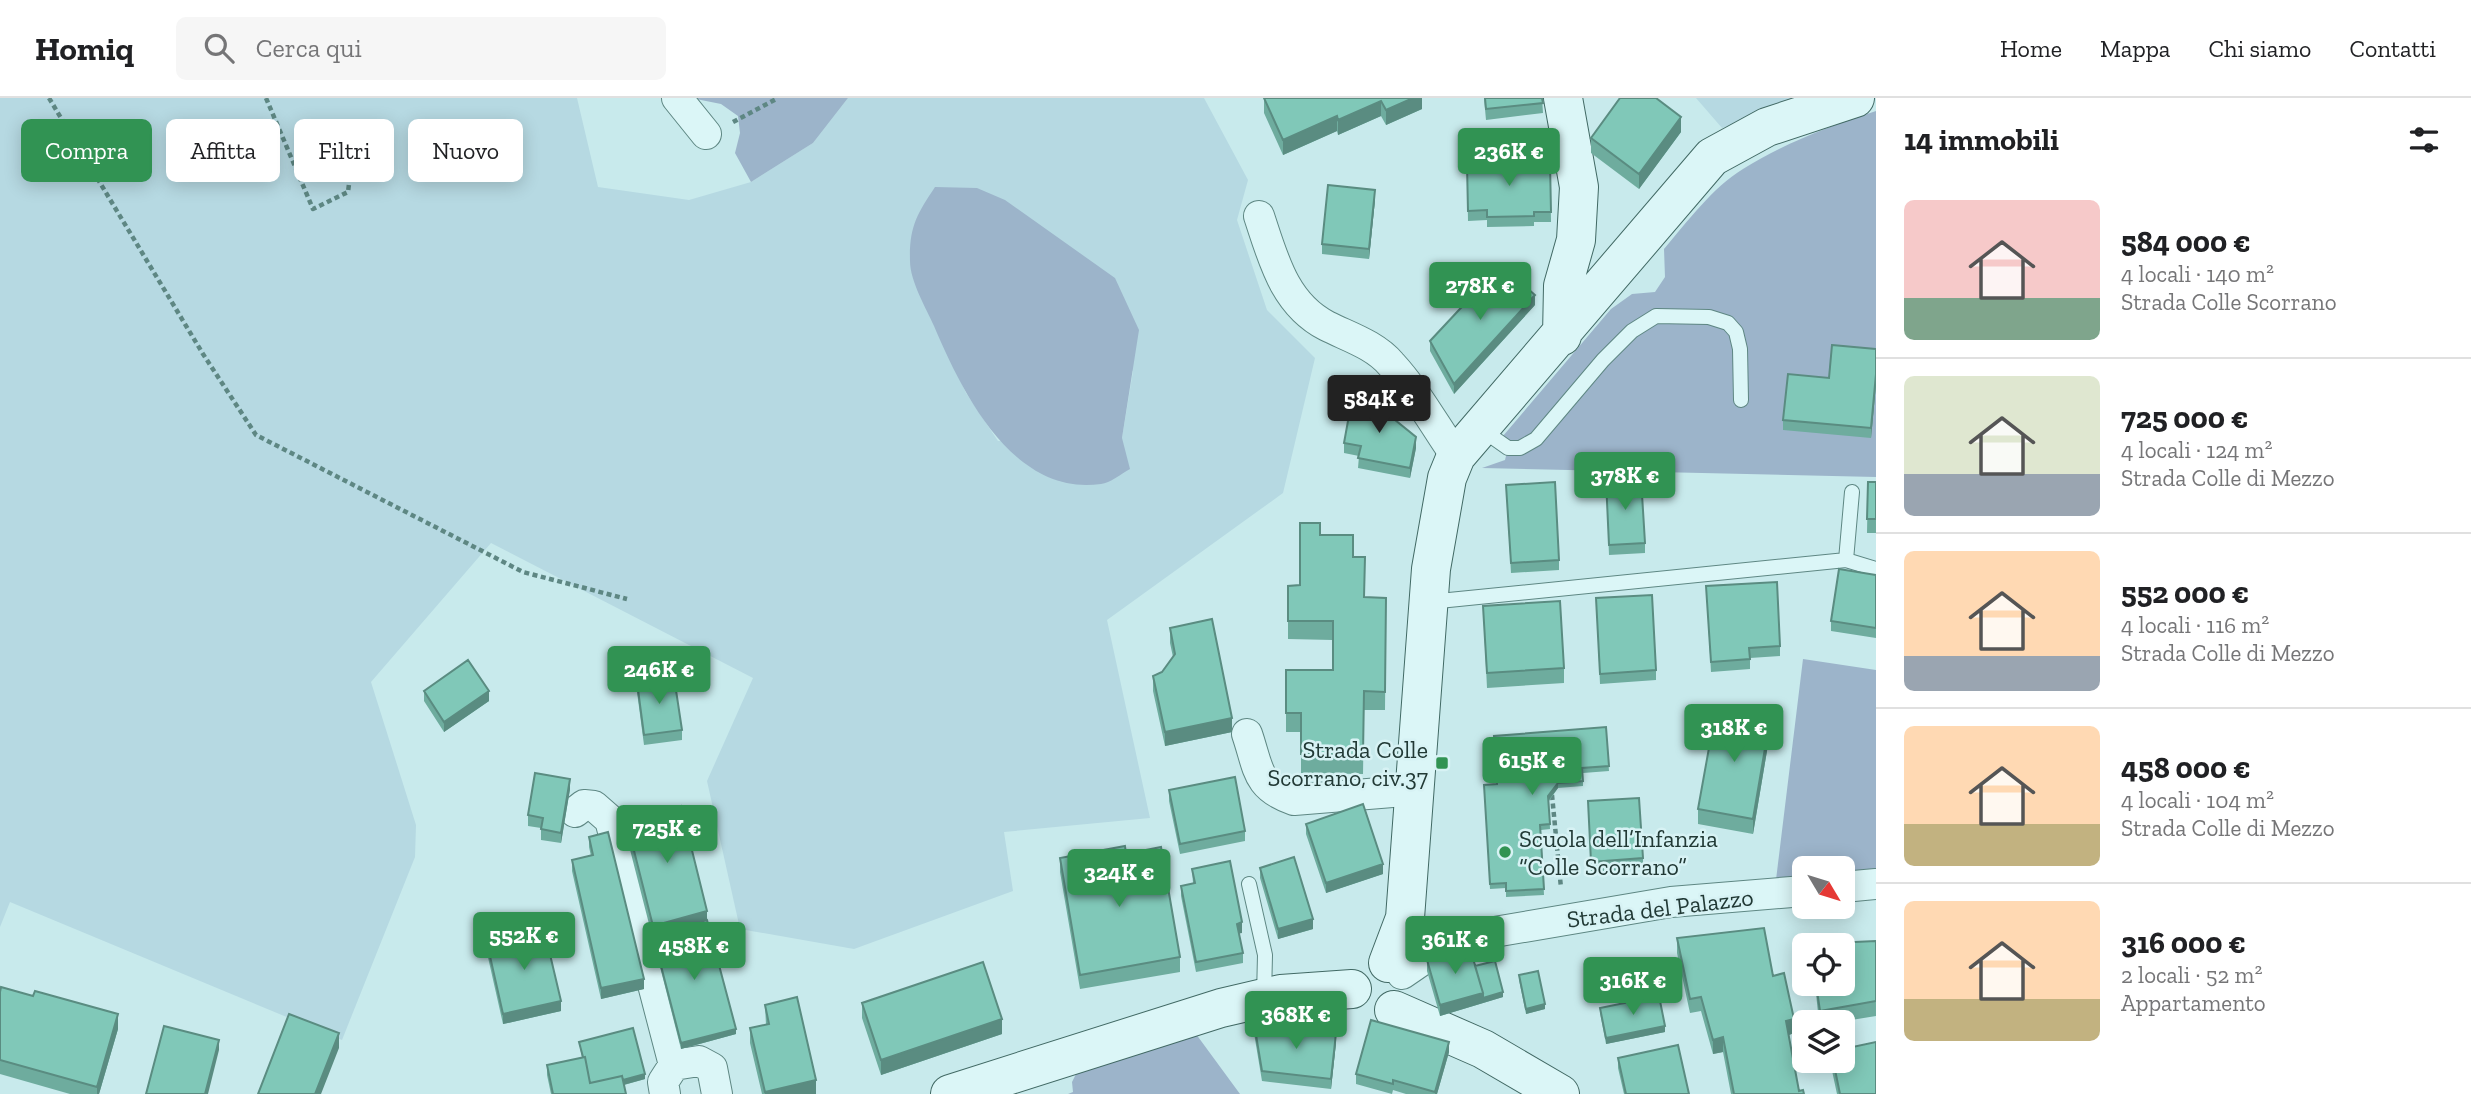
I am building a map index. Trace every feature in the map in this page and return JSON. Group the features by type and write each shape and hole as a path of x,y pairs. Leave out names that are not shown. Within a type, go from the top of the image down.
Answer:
{"street":[{"path":"677,98 706,134"},
{"path":"1562,336 1563,286 1576,240 1579,187 1563,98"},
{"path":"1397,984 1417,790 1428,602 1447,478 1468,442 1562,336 1713,157 1768,127 1855,98"},
{"path":"1259,216 1281,280 1299,306 1324,325 1366,344 1391,363 1468,442"},
{"path":"1247,734 1264,783 1275,794 1294,800 1417,790"},
{"path":"575,812 584,805 594,806 610,820 674,1065"},
{"path":"1855,886 1876,884"},
{"name":"Strada del Palazzo","path":"1397,984 1453,939 1671,902 1792,892"},
{"path":"950,1094 1221,1008 1299,991 1352,989 1360,969 1373,962 1440,1028 1483,1049 1560,1094"},
{"path":"664,1094 663,1082 674,1065 699,1060 712,1068 717,1094"}],"lane":[{"path":"1468,442 1508,448 1528,445 1603,360 1632,331 1656,316 1709,317 1728,323 1736,332 1740,349 1741,400"},
{"path":"1846,560 1852,492"},
{"path":"1428,602 1846,560 1876,569"},
{"path":"1249,884 1265,955 1264,998"}],"path":[{"path":"49,98 203,354 256,435 523,572 627,598"},
{"path":"266,98 294,164"},
{"path":"706,134 778,98"},
{"path":"302,182 313,209 348,191 349,182"},
{"path":"1552,795 1561,883"}],"shaded area":[{"path":"0,98 577,98 598,187 689,200 751,182 813,143 848,98 1204,98 1248,180 1237,220 1267,310 1315,358 1283,493 1107,620 1150,818 1004,832 1013,891 854,949 740,929 707,781 753,678 491,543 371,682 416,825 415,857 342,1040 10,902 0,927","holes":["924,303 1133,371 1122,438 998,441 966,393"]},
{"path":"691,98 848,98 813,143 751,182 735,153 740,133 738,116 721,104"},
{"path":"1696,98 1801,98 1722,128"},
{"path":"1876,111 1876,477 1482,468 1505,460 1508,448 1503,436 1611,309 1632,294 1655,292 1665,277 1664,249 1721,186 1743,169 1791,143"},
{"path":"935,187 977,188 1005,200 1115,278 1139,330 1122,438 1130,469 1101,484 1070,484 1042,474 1017,457 995,435 976,408 946,352 919,294 911,269 913,230 919,213"},
{"path":"1803,659 1876,670 1876,882 1855,883 1855,856 1792,856 1792,887 1775,888"},
{"path":"1196,1034 1240,1094 1068,1094 1073,1092 1072,1082 1077,1072"}],"building":[{"path":"1264,98 1413,98 1386,110 1381,101 1338,120 1337,116 1283,140"},
{"path":"1485,98 1542,98 1543,103 1486,109"},
{"path":"1620,98 1656,98 1681,117 1639,174 1591,138"},
{"path":"1530,160 1530,164 1550,163 1551,212 1534,212 1534,216 1487,217 1487,210 1468,211 1467,165 1487,165 1487,161"},
{"path":"1328,185 1375,190 1369,249 1322,244"},
{"path":"1501,265 1535,295 1454,384 1430,341"},
{"path":"1832,345 1876,349 1871,428 1783,420 1788,374 1829,378"},
{"path":"1352,399 1374,403 1416,437 1410,468 1358,458 1361,446 1344,443"},
{"path":"1641,478 1645,543 1609,545 1606,480"},
{"path":"1555,482 1559,560 1511,563 1506,485"},
{"path":"1868,482 1876,482 1876,519 1867,519"},
{"path":"1300,523 1320,523 1320,535 1353,535 1353,557 1365,557 1364,597 1386,598 1385,692 1364,691 1363,755 1301,754 1301,713 1286,713 1286,670 1333,670 1333,621 1288,621 1288,586 1300,585"},
{"path":"1839,569 1876,575 1876,628 1831,621"},
{"path":"1777,582 1780,646 1749,648 1750,659 1711,662 1706,586"},
{"path":"1652,595 1656,670 1600,674 1596,598"},
{"path":"1560,601 1564,668 1487,673 1483,606"},
{"path":"1212,619 1232,718 1165,732 1153,676 1162,672 1175,654 1170,628"},
{"path":"468,660 489,691 444,722 424,691"},
{"path":"674,677 682,730 644,735 637,682"},
{"path":"1716,709 1770,719 1753,819 1698,809"},
{"path":"1606,727 1609,766 1582,768 1583,781 1558,783 1548,796 1550,824 1540,825 1544,889 1506,891 1506,883 1490,884 1484,785 1497,784 1494,736"},
{"path":"535,773 570,779 561,833 541,829 543,818 528,815"},
{"path":"1235,777 1245,831 1180,844 1169,790"},
{"path":"1639,798 1643,858 1591,862 1588,801"},
{"path":"1363,804 1383,864 1326,883 1306,824"},
{"path":"681,806 707,911 653,926 626,819"},
{"path":"608,832 644,979 601,988 572,860 593,855 589,837"},
{"path":"1125,846 1126,854 1161,847 1180,957 1080,975 1060,858"},
{"path":"1294,857 1313,919 1278,929 1260,868"},
{"path":"1230,861 1242,922 1237,924 1243,953 1196,962 1181,886 1195,883 1192,869"},
{"path":"707,920 736,1029 681,1043 653,935"},
{"path":"1764,928 1773,976 1784,973 1792,1010 1792,1020 1786,1021 1792,1053 1792,1073 1796,1073 1799,1091 1803,1090 1804,1094 1734,1094 1723,1037 1713,1040 1701,997 1690,999 1677,938"},
{"path":"544,929 561,1001 503,1014 487,943"},
{"path":"1876,941 1876,1001 1820,1010 1818,996 1855,996 1855,942"},
{"path":"1470,948 1483,993 1440,1005 1427,960"},
{"path":"1495,961 1503,992 1483,998 1475,966"},
{"path":"983,962 1002,1019 881,1060 862,1003"},
{"path":"1538,971 1545,1004 1526,1009 1519,975"},
{"path":"1,987 33,996 35,991 118,1014 97,1087 0,1060"},
{"path":"1659,996 1665,1026 1606,1038 1600,1008"},
{"path":"797,997 816,1080 765,1092 750,1028 769,1024 765,1005"},
{"path":"289,1014 339,1033 315,1094 258,1094"},
{"path":"1371,1020 1449,1042 1435,1092 1393,1080 1393,1084 1356,1074"},
{"path":"1254,1023 1336,1033 1331,1079 1262,1071"},
{"path":"164,1026 219,1040 205,1094 146,1094"},
{"path":"633,1028 645,1074 623,1080 622,1076 590,1083 579,1042"},
{"path":"1876,1042 1876,1094 1840,1094 1836,1073 1855,1073 1855,1046"},
{"path":"1678,1045 1689,1094 1626,1094 1618,1058"},
{"path":"585,1057 590,1083 622,1076 626,1094 553,1094 547,1065"}],"place":[{"name":"Strada Colle Scorrano, civ.37","path":"1442,763"},
{"name":"Scuola dell’Infanzia “Colle Scorrano”","path":"1505,852"}]}
